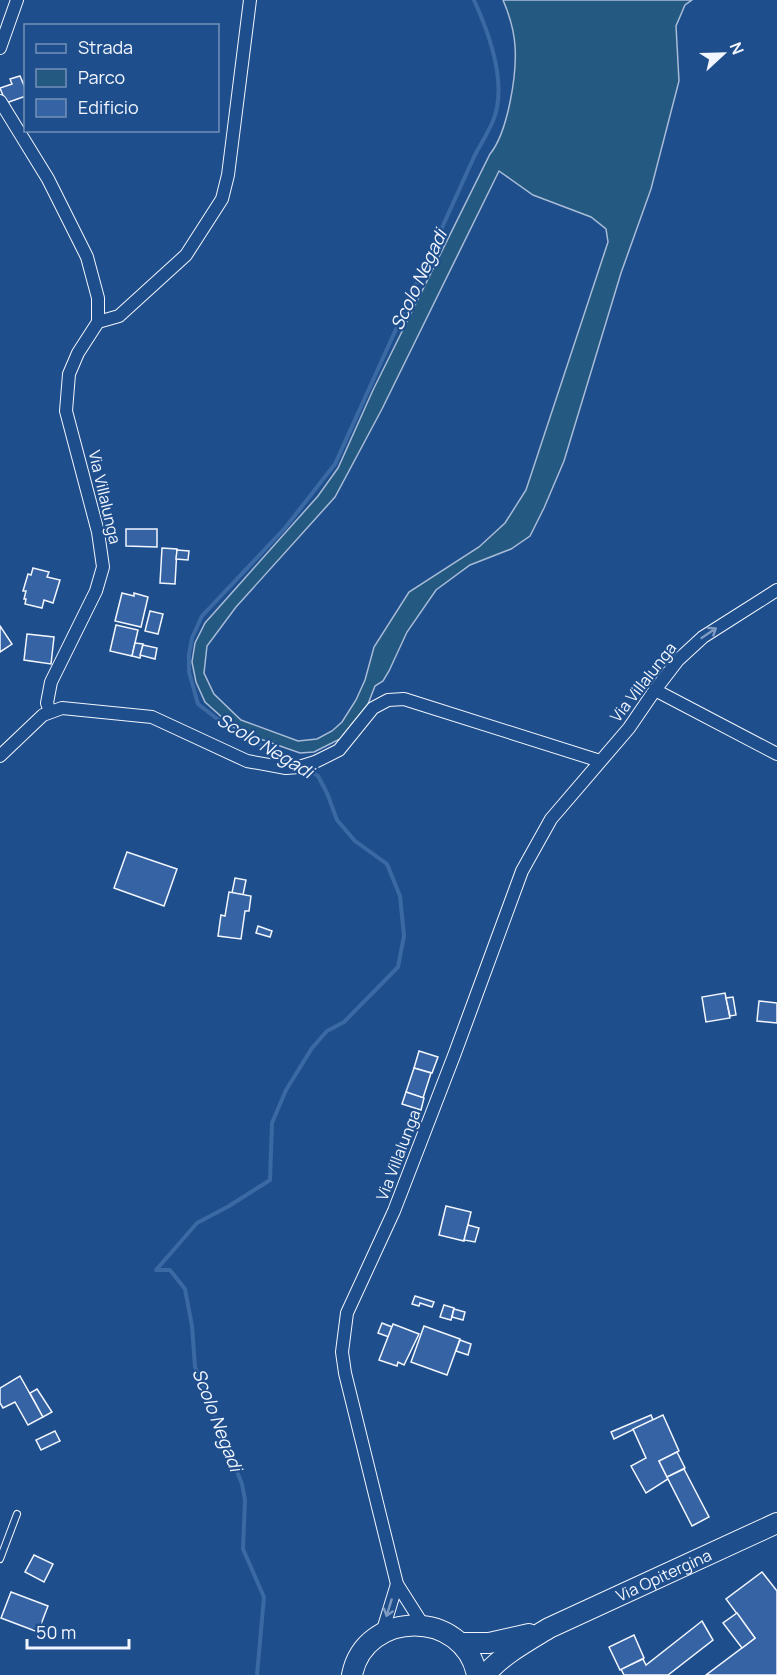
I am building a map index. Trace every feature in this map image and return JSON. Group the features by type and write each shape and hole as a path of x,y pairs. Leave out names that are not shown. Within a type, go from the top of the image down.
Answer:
{"main road":[{"name":"Via Opitergina","path":"485,1675 513,1650 549,1628 777,1523"},
{"path":"352,1675 354,1666 365,1647 382,1633 402,1626 423,1625 443,1631 460,1643 470,1657 477,1675"},
{"name":"Via Opitergina","path":"460,1643 498,1641 549,1628"}],"street":[{"path":"0,48 17,0"},
{"path":"0,101 48,179 87,257 98,298 99,322 119,316 186,255 222,199 228,175 250,0"},
{"name":"Via Villalunga","path":"50,712 47,703 51,682 96,591 103,567 98,532 66,411 69,374 78,353 99,322"},
{"name":"Via Villalunga","path":"397,1584 345,1373 342,1352 347,1313 394,1211 522,871 551,819 629,728 678,660 703,637 777,590"},
{"path":"655,690 777,754"},
{"path":"0,756 43,715 62,708 70,708 152,717 247,761 286,768 299,767 339,750 373,708 388,700 404,699 600,761"},
{"path":"397,1584 423,1625"},
{"path":"382,1633 397,1584"}],"lane":[{"path":"0,1558 17,1514"}],"green space":[{"path":"503,0 692,0 685,5 676,26 679,81 651,189 621,273 564,461 530,536 511,549 470,565 436,590 407,632 383,681 375,686 368,704 340,739 314,752 300,753 233,727 205,702 196,682 192,662 195,643 205,623 318,496 338,468 373,390 502,132 510,102 515,58 511,22","holes":["499,171 533,195 591,217 606,229 608,242 526,490 505,523 479,547 409,592 374,647 365,680 356,700 342,722 332,731 317,739 298,741 241,720 214,694 204,673 207,646 236,607 335,497 382,409"]}],"building":[{"path":"20,76 24,85 24,97 6,103 0,88 12,84 10,79"},
{"path":"126,529 157,529 157,547 126,546"},
{"path":"162,548 177,549 175,584 160,583"},
{"path":"177,550 189,551 188,560 176,559"},
{"path":"33,568 49,572 47,577 60,580 53,603 44,600 42,608 25,604 26,591 23,591 28,574 31,575"},
{"path":"122,593 134,596 134,593 148,597 141,627 115,621"},
{"path":"150,611 163,614 158,634 145,631"},
{"path":"116,625 138,630 132,656 110,651"},
{"path":"0,626 12,644 0,652"},
{"path":"27,634 54,637 51,664 24,660"},
{"path":"135,643 143,644 140,658 132,656"},
{"path":"143,645 157,648 155,659 140,655"},
{"path":"127,852 177,869 164,906 114,888"},
{"path":"235,878 246,880 243,895 232,893"},
{"path":"229,892 251,896 249,911 245,911 241,939 218,936 221,915 225,916"},
{"path":"258,926 272,931 270,937 256,933"},
{"path":"725,993 730,1018 706,1022 702,997"},
{"path":"733,997 736,1015 730,1016 726,998"},
{"path":"759,1001 777,1003 777,1023 757,1021"},
{"path":"419,1051 438,1057 432,1073 414,1068"},
{"path":"414,1068 431,1073 423,1098 406,1092"},
{"path":"406,1092 424,1098 421,1110 402,1104"},
{"path":"446,1206 471,1212 464,1241 439,1235"},
{"path":"468,1225 479,1228 475,1242 464,1240"},
{"path":"415,1296 434,1302 432,1307 420,1303 419,1306 412,1304"},
{"path":"444,1305 454,1308 451,1320 440,1317"},
{"path":"454,1309 465,1312 463,1320 452,1317"},
{"path":"382,1323 392,1327 389,1337 378,1333"},
{"path":"393,1324 419,1334 404,1365 398,1362 397,1366 379,1360"},
{"path":"424,1326 460,1339 447,1375 411,1362"},
{"path":"460,1340 471,1344 468,1355 456,1351"},
{"path":"20,1376 43,1417 28,1425 15,1402 3,1408 0,1403 0,1388"},
{"path":"37,1389 52,1412 43,1417 30,1393"},
{"path":"651,1415 653,1420 614,1439 611,1432"},
{"path":"663,1415 679,1451 659,1461 668,1479 646,1493 631,1466 646,1458 633,1429"},
{"path":"55,1431 60,1441 41,1450 36,1440"},
{"path":"677,1452 685,1468 667,1477 659,1461"},
{"path":"684,1469 709,1517 692,1526 667,1477"},
{"path":"34,1555 53,1564 44,1582 25,1572"},
{"path":"762,1572 777,1591 777,1675 706,1675 755,1638 726,1599"},
{"path":"11,1592 48,1606 38,1632 1,1618"},
{"path":"737,1613 755,1638 742,1648 723,1623"},
{"path":"702,1621 713,1640 668,1675 624,1675 621,1669 643,1659 646,1665"},
{"path":"634,1635 644,1658 620,1670 609,1647"}],"waterway":[{"name":"Scolo Negadi","path":"298,764 233,731 198,704 189,672 192,638 202,616 285,528 335,464 474,157 493,121 497,107 498,76 491,43 474,0"},
{"name":"Scolo Negadi","path":"257,1675 264,1597 243,1549 245,1500 242,1484 195,1367 192,1326 185,1289 170,1270 156,1270 197,1223 270,1180 272,1123 286,1090 312,1048 327,1031 344,1022 398,967 404,936 400,896 387,864 355,841 337,820 318,776 305,768"}]}
